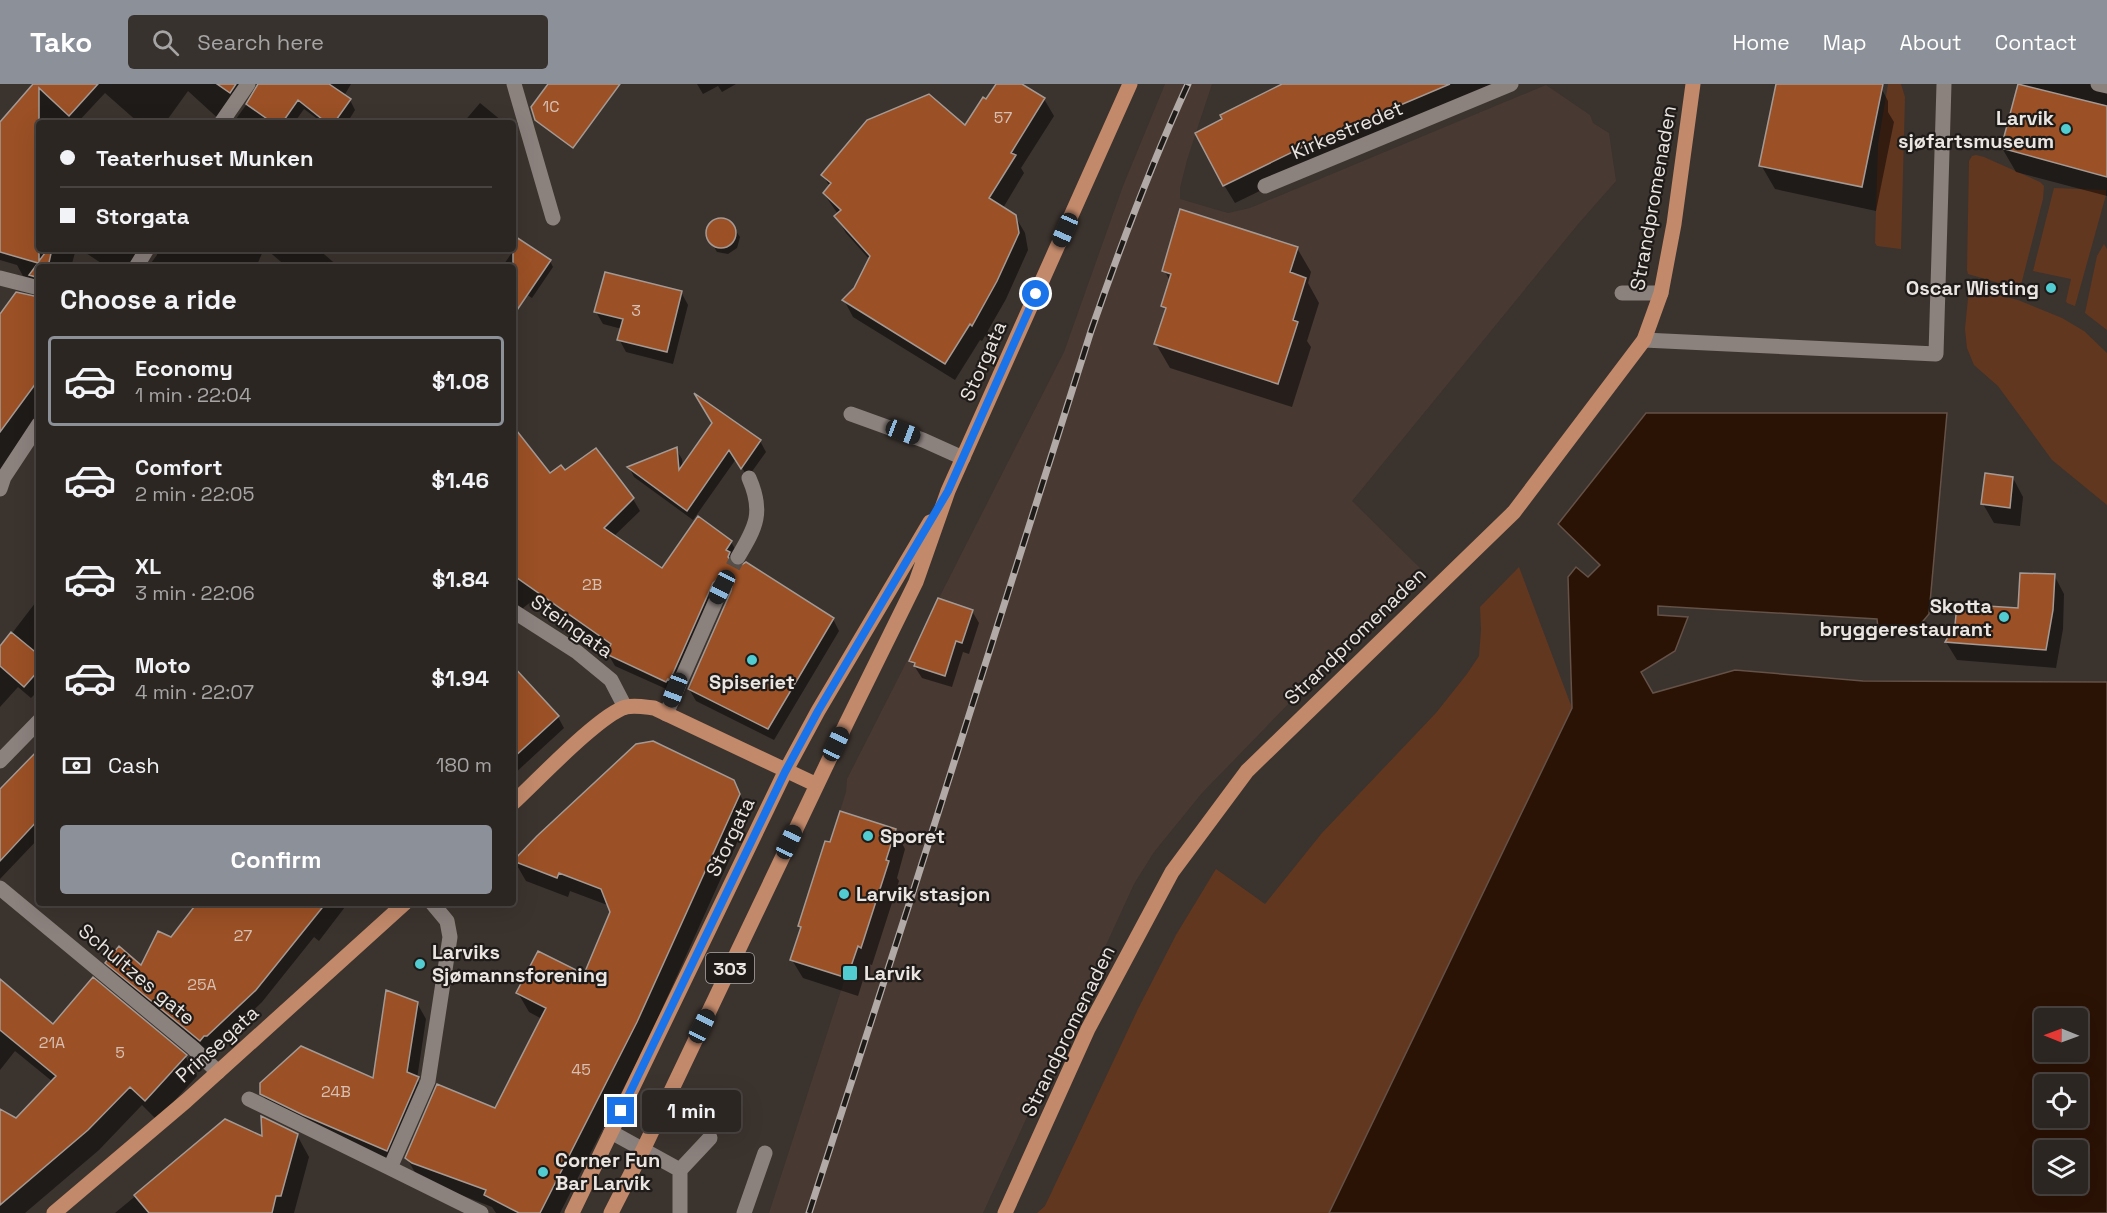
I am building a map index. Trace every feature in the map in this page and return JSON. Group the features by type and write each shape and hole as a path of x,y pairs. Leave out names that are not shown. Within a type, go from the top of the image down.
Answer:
{"main road":[{"name":"Storgata","path":"611,1213 916,582 948,491 1130,84"},
{"name":"Strandpromenaden","path":"1005,1213 1088,1029 1172,872 1247,771 1514,512 1644,339 1660,293 1674,224 1694,84"},
{"name":"Storgata","path":"572,1213 785,772 818,711 948,491"},
{"path":"516,800 598,724 625,707 638,706 654,708 785,772 817,785"},
{"name":"Prinsegata","path":"54,1213 218,1072 402,906"}],"street":[{"path":"223,120 248,84"},
{"path":"514,84 553,218"},
{"name":"Kirkestredet","path":"1265,186 1511,84"},
{"path":"1644,339 1936,354 1944,84"},
{"path":"2098,84 2107,86"},
{"path":"0,278 36,287"},
{"path":"1622,293 1660,293"},
{"path":"850,414 913,436 963,458"},
{"path":"0,489 4,477 36,429"},
{"path":"738,557 757,520 757,495 749,478"},
{"path":"666,714 722,587"},
{"name":"Steingata","path":"516,613 577,652 611,680 625,707"},
{"path":"0,761 36,724"},
{"name":"Schultzes gate","path":"0,888 193,1048 218,1072"},
{"path":"390,1168 428,1081 450,937 447,921 434,906"},
{"path":"249,1099 481,1213"},
{"path":"611,1132 680,1170"},
{"path":"680,1213 680,1170 710,1138"},
{"path":"744,1213 765,1153"}],"shaded area":[{"path":"1165,84 1212,84 1187,160 1180,188 1180,199 1228,213 1250,208 1546,85 1590,115 1593,123 1609,133 1616,181 1579,223 1352,501 1420,568 1202,793 1154,852 1134,884 983,1213 769,1213 845,978 798,926 825,841 830,842 846,792 847,779 1064,352 1123,186"},
{"path":"1888,84 1901,84 1905,97 1901,249 1877,246 1875,243 1878,144"},
{"path":"1976,155 2040,182 2044,186 2043,199 2021,285 2016,288 1968,274 1969,161 1972,156"},
{"path":"2054,188 2106,190 2075,306 2066,301 2071,279 2033,271"},
{"path":"2104,244 2107,249 2107,330 2085,313 2097,256"},
{"path":"1969,288 2018,300 2062,318 2084,331 2107,353 2107,505 2052,460 1998,386 1974,365 1967,348 1965,329"},
{"path":"1646,413 1947,413 1929,614 1914,632 1878,628 1877,619 1658,606 1658,615 1688,617 1675,651 1641,672 1653,693 1735,670 1863,681 2107,682 2107,1213 1329,1213 1572,708 1568,577 1576,567 1588,577 1600,565 1558,524"},
{"path":"1519,567 1572,708 1329,1213 1037,1213 1045,1206 1138,1009 1176,935 1216,869 1265,904 1322,833 1436,713 1467,674 1479,656 1480,607"}],"building":[{"path":"33,84 98,84 69,116 39,88 39,120 36,120 36,252 39,252 39,261 46,252 51,252 49,264 37,264 0,252 0,122"},
{"path":"217,84 236,84 230,93"},
{"path":"258,84 329,84 351,99 336,120 323,120 298,100 284,120 269,120 246,104"},
{"path":"548,84 620,84 573,148 535,120 531,107"},
{"path":"996,84 1022,84 1045,98 1011,153 1016,155 989,198 1016,215 1019,233 997,281 972,326 970,324 945,364 842,300 854,288 870,256 834,216 841,210 823,193 831,183 821,175 867,120 929,94 965,125 983,97 986,99"},
{"path":"1282,84 1450,84 1313,142 1223,186 1195,133 1222,119 1220,115"},
{"path":"1776,84 1883,84 1862,187 1759,166"},
{"path":"2018,84 2107,106 2107,177 2001,148"},
{"path":"1180,209 1298,247 1290,272 1306,278 1293,320 1298,322 1278,384 1154,344 1166,308 1161,306 1171,274 1162,271"},
{"path":"721,218 732,222 736,233 732,244 721,248 710,244 706,233 710,222"},
{"path":"516,237 551,260 516,312 516,264 513,264"},
{"path":"36,266 36,277 29,275"},
{"path":"605,272 682,291 667,352 617,340 623,319 594,312"},
{"path":"16,292 36,296 36,383 0,432 0,314"},
{"path":"694,393 761,440 741,469 729,450 687,511 627,467 677,447 679,470 712,423"},
{"path":"516,430 550,473 561,465 565,470 596,448 634,498 604,528 662,568 698,516 732,541 726,550 730,552 728,557 733,565 738,567 746,562 834,618 768,729 688,689 731,591 732,585 726,578 720,577 713,583 670,680 666,682 606,654 611,644 516,577"},
{"path":"1985,473 2013,477 2010,508 1981,504"},
{"name":"Skotta bryggerestaurant","path":"2020,573 2055,574 2053,610 2046,650 1945,642 1955,625 1957,604 2018,608"},
{"path":"938,598 973,610 962,643 956,641 945,676 914,666 915,663 909,661"},
{"path":"11,632 36,653 36,673 24,687 0,666 0,646"},
{"path":"516,669 559,716 516,755"},
{"path":"653,741 734,780 740,794 637,1022 540,1213 519,1213 484,1195 486,1190 412,1163 405,1158 437,1084 495,1108 546,1008 516,993 538,951 584,974 610,912 601,889 559,873 557,878 516,862 516,858 636,744"},
{"path":"36,752 36,822 0,861 0,789"},
{"name":"Larvik stasjon","path":"840,811 896,829 886,860 889,861 861,948 858,946 847,978 790,960 801,927 798,926 825,841 830,842"},
{"path":"195,906 324,906 256,990 200,1041 105,963 119,946 141,965 158,931 171,937"},
{"path":"93,977 187,1055 145,1101 130,1087 88,1130 0,1205 0,1109 16,1118 56,1076 0,1030 0,979 53,1024"},
{"path":"386,990 418,1002 407,1072 419,1077 387,1151 260,1094 260,1083 301,1046 373,1078"},
{"path":"261,1116 298,1134 281,1196 276,1196 272,1213 149,1213 134,1195 225,1119 262,1136"}],"tunnel":[{"path":"722,587 738,557"}],"railway":[{"path":"809,1213 1091,331 1136,206 1188,84"}],"place":[{"name":"Larvik sjøfartsmuseum","path":"2066,129"},
{"name":"Oscar Wisting","path":"2051,288"},
{"name":"Skotta bryggerestaurant","path":"2004,617"},
{"name":"Spiseriet","path":"752,660"},
{"name":"Sporet","path":"868,836"},
{"name":"Larvik stasjon","path":"844,894"},
{"name":"Larviks Sjømannsforening","path":"420,964"},
{"name":"Larvik","path":"850,973"},
{"name":"Corner Fun Bar Larvik","path":"543,1172"}],"route":[{"path":"621,1111 785,772 818,711 948,491 1036,294"}]}
